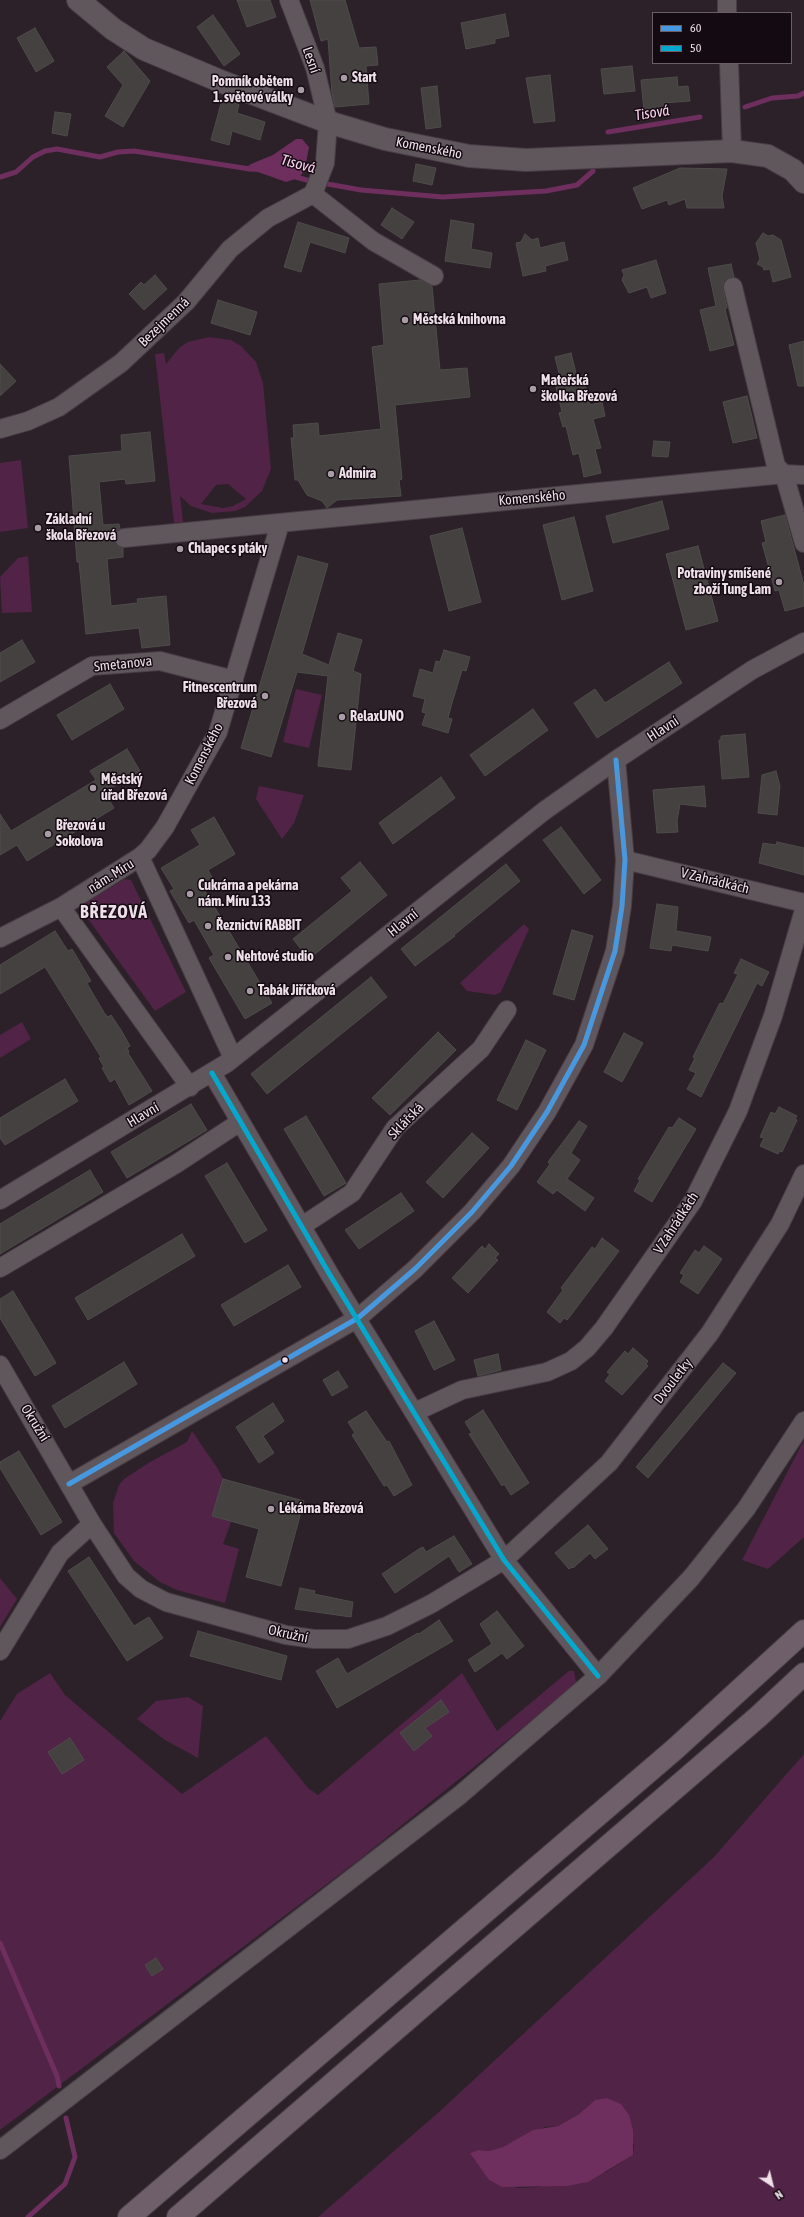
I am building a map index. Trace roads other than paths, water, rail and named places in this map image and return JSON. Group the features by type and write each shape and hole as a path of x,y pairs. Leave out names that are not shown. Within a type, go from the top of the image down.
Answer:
{"highway":[{"path":"129,2217 674,1749 804,1631"},
{"path":"178,2217 753,1721 804,1674"}],"street":[{"name":"Komenského","path":"78,0 112,29 144,50 328,122 385,140 469,156 526,160 732,151 768,156 793,170 804,182"},
{"name":"Lesní","path":"289,0 315,68 328,122"},
{"path":"727,0 727,12"},
{"path":"729,64 732,151"},
{"path":"328,122 325,163 313,194 373,241 434,276"},
{"name":"Bezejmenná","path":"0,429 28,421 59,407 121,363 186,302 230,249 268,218 313,194"},
{"path":"733,287 776,466 784,474 804,543"},
{"name":"Komenského","path":"124,538 345,518 784,474 804,476"},
{"name":"Komenského","path":"140,857 148,850 165,827 218,732 280,524"},
{"name":"Hlavní","path":"0,1200 212,1073 233,1058 496,848 616,760 752,670 804,642"},
{"name":"Smetanova","path":"0,720 92,666 160,661 234,680"},
{"path":"69,1484 358,1318 414,1269 472,1212 511,1166 551,1106 584,1045 603,992 615,951 622,906 625,860 616,760"},
{"name":"nám. Míru","path":"0,938 61,907 140,857 233,1058"},
{"name":"V Zahrádkách","path":"625,860 804,903"},
{"path":"61,907 190,1087"},
{"name":"V Zahrádkách","path":"415,1412 462,1390 547,1372 571,1361 587,1348 604,1328 693,1201 738,1111 773,1016 804,910"},
{"name":"Sklářská","path":"302,1226 352,1193 395,1128 481,1049 507,1010"},
{"path":"212,1073 302,1226 504,1560 598,1676"},
{"path":"0,1268 176,1164 240,1122"},
{"name":"Dvouletky","path":"504,1560 609,1462 710,1333 780,1224 804,1174"},
{"name":"Okružní","path":"0,1365 92,1524 126,1576 141,1589 166,1602 286,1635 314,1640 348,1638 387,1626 431,1604 504,1560"},
{"path":"0,2150 460,1795 598,1676 690,1578 746,1509 804,1421"},
{"path":"0,1651 60,1553 92,1524"}],"water":[{"path":"296,139 302,139 309,147 306,163 302,174 298,178 286,182 258,172 245,171 244,169 251,164 273,155"},
{"path":"607,2098 621,2104 629,2115 633,2130 633,2155 588,2182 567,2186 502,2187 489,2180 470,2153 479,2150 488,2151 503,2147 533,2130 558,2126 579,2114 595,2100"}],"waterway":[{"name":"Tisová","path":"745,107 772,98 798,96 804,93"},
{"name":"Tisová","path":"608,132 700,117"},
{"name":"Tisová","path":"0,177 16,172 33,157 45,151 57,149 100,157 118,152 134,151 250,169"},
{"name":"Tisová","path":"322,183 361,190 443,197 546,191 577,185 593,171"},
{"name":"Tisová","path":"292,176 314,182"},
{"path":"0,1943 57,2076 59,2086"},
{"path":"28,2217 65,2184 75,2157 66,2118"}],"place":[{"name":"Start","path":"344,78"},
{"name":"Pomník obětem 1. světové války","path":"301,90"},
{"name":"Městská knihovna","path":"405,320"},
{"name":"Mateřská školka Březová","path":"533,389"},
{"name":"Admira","path":"331,474"},
{"name":"Základní škola Březová","path":"38,528"},
{"name":"Chlapec s ptáky","path":"180,549"},
{"name":"Potraviny smíšené zboží Tung Lam","path":"779,582"},
{"name":"Fitnescentrum Březová","path":"265,696"},
{"name":"RelaxUNO","path":"342,717"},
{"name":"Městský úřad Březová","path":"93,788"},
{"name":"Březová u Sokolova","path":"48,834"},
{"name":"Cukrárna a pekárna nám. Míru 133","path":"190,894"},
{"name":"Řeznictví RABBIT","path":"208,926"},
{"name":"Nehtové studio","path":"228,957"},
{"name":"Tabák Jiříčková","path":"250,991"},
{"name":"Lékárna Březová","path":"271,1509"}],"district":[{"name":"BŘEZOVÁ","path":"114,912"}]}
